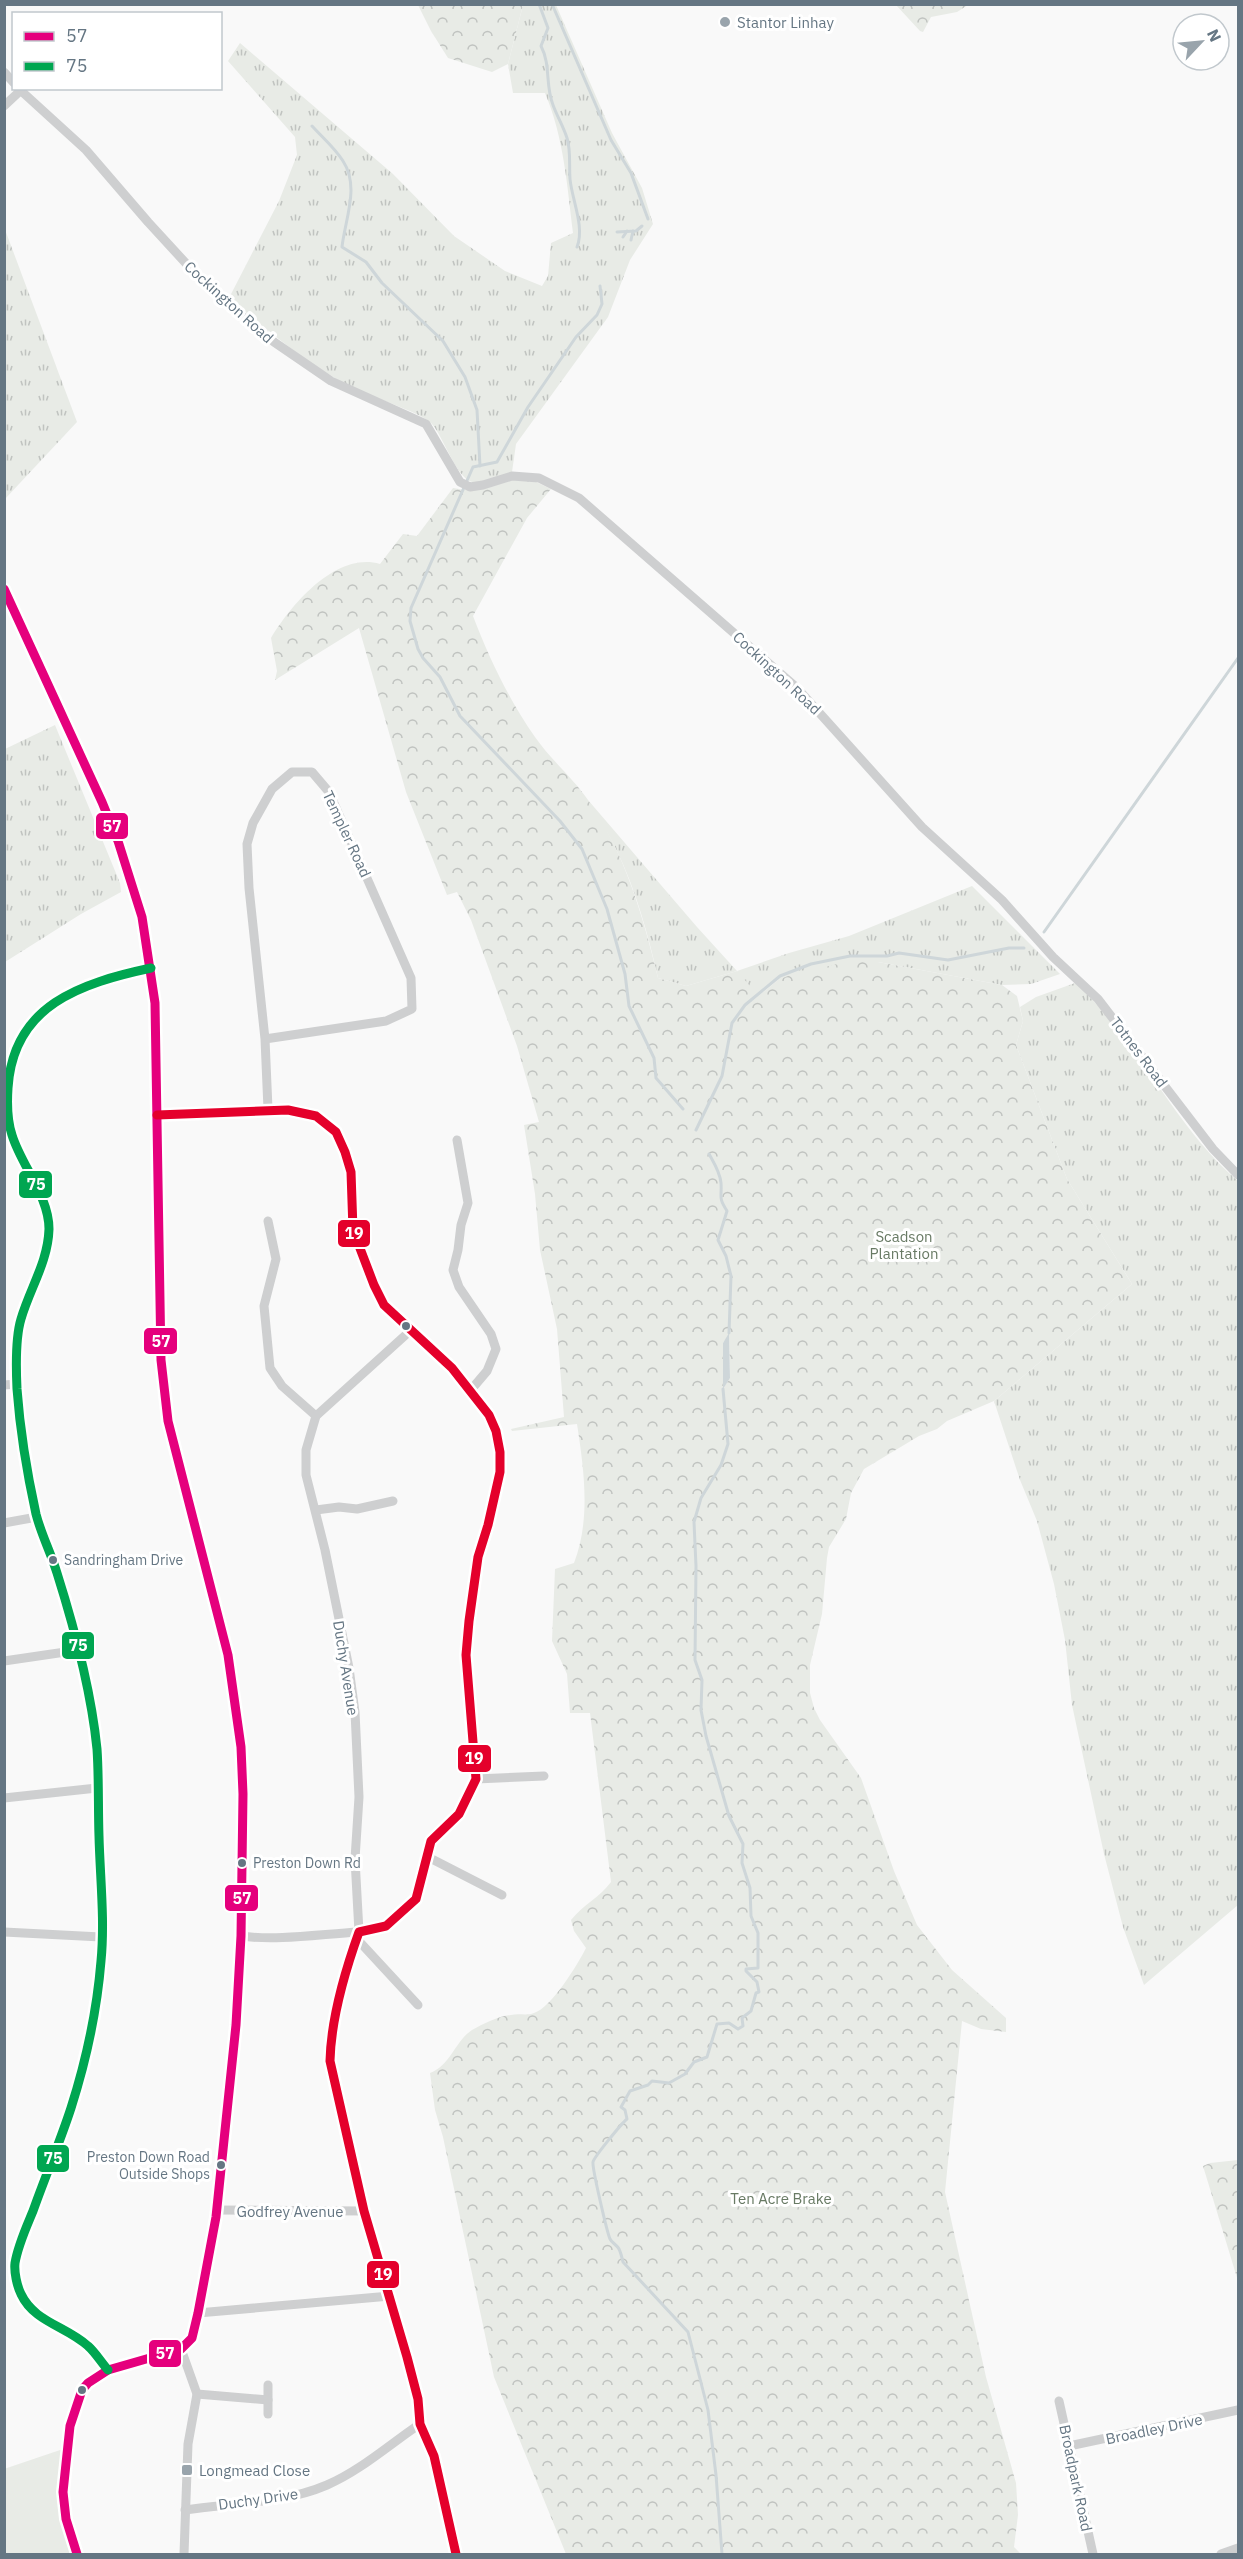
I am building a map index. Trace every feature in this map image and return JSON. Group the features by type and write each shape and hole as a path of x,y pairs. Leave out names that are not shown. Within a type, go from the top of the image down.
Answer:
{"street":[{"path":"4,106 19,90"},
{"name":"Cockington Road","path":"19,90 86,150 204,283 266,336 331,381 426,424 460,482 470,487 512,476 539,478 579,498 797,688 922,827 1002,900 1033,935"},
{"path":"4,589 66,721 118,841 142,917 155,1003 161,1360 168,1421 220,1621 238,1718 243,1794 241,1936 236,2025 216,2210 198,2313 192,2338 181,2349 108,2370 88,2383 82,2390 69,2426 63,2492 66,2519 77,2554"},
{"name":"Templer Road","path":"265,1039 386,1021 412,1009 411,978 329,792 312,772 292,772 272,789 253,823 247,844 249,888 265,1039 268,1109"},
{"name":"Totnes Road","path":"1033,935 1098,999 1213,1149 1239,1175"},
{"path":"108,2370 88,2345 45,2321 29,2306 19,2292 15,2266 22,2237 70,2108 93,2017 102,1957 97,1751 79,1650 55,1566 37,1517 24,1444 17,1384 19,1322 42,1268 48,1245 49,1223 32,1178 8,1140 9,1068 25,1031 39,1014 59,999 103,978 151,968"},
{"path":"158,1115 288,1110 316,1116 336,1132 351,1172 353,1230 384,1305 452,1368 489,1415 496,1431 500,1452 500,1472 478,1557 466,1655 476,1779 459,1814 431,1840 416,1899 386,1926 358,1936 303,1934 267,1939 241,1936"},
{"path":"457,1140 468,1203 461,1225 453,1270 459,1287 491,1334 496,1349 487,1371 470,1391"},
{"path":"268,1221 276,1259 264,1306 270,1368 282,1386 316,1416 410,1331"},
{"path":"4,1385 17,1384"},
{"name":"Duchy Avenue","path":"316,1416 306,1450 306,1475 316,1510 349,1668 355,1712 359,1797 355,1859 358,1936"},
{"path":"316,1510 339,1507 357,1509 393,1501"},
{"path":"4,1522 37,1517"},
{"path":"4,1661 79,1650"},
{"path":"476,1779 544,1776"},
{"path":"4,1798 97,1788"},
{"path":"426,1856 502,1894"},
{"path":"4,1932 101,1937"},
{"path":"358,1936 418,2005"},
{"path":"358,1936 330,2038 330,2061 364,2211 418,2399 420,2424 434,2456 456,2554"},
{"name":"Godfrey Avenue","path":"216,2210 364,2211"},
{"path":"198,2313 390,2296"},
{"path":"181,2349 197,2394 188,2444 184,2554"},
{"path":"268,2385 268,2414"},
{"path":"197,2394 268,2400"},
{"name":"Broadpark Road","path":"1059,2402 1093,2554"},
{"name":"Broadley Drive","path":"1070,2446 1239,2410"},
{"name":"Duchy Drive","path":"184,2510 292,2496 327,2485 359,2467 420,2424"},
{"path":"1221,2554 1239,2548"}],"green space":[{"path":"418,5 523,5 508,64 492,72 448,58"},
{"path":"523,5 556,5 612,133 642,188 653,224 630,260 608,317 516,444 512,472 477,483 466,479 461,473 431,423 416,414 359,391 334,378 288,346 229,298 279,201 297,155 295,137 228,61 240,43 393,174 454,236 505,271 542,286 548,276 551,243 573,233 561,144 545,93 513,93 508,64"},
{"path":"896,5 968,5 957,12 931,17 923,32"},
{"path":"4,227 77,422 5,499 4,499"},
{"path":"512,479 534,481 551,489 527,518 473,616 500,678 526,723 541,745 588,800 612,841 639,908 658,978 686,986 737,971 750,986 752,1001 778,980 798,972 850,962 878,962 1002,985 1017,996 1023,1021 1016,1045 1067,1179 1132,1284 994,1401 947,1421 937,1429 919,1436 864,1469 851,1493 846,1519 829,1547 822,1614 810,1665 810,1693 814,1708 861,1778 894,1871 917,1925 952,1970 1006,2018 1006,2032 981,2029 962,2021 945,2192 986,2377 1016,2483 1018,2515 1014,2547 1021,2554 566,2554 494,2377 443,2137 435,2110 430,2073 448,2059 461,2040 472,2030 501,2017 534,2013 548,2003 571,1974 586,1948 574,1931 571,1920 611,1882 590,1713 570,1713 567,1674 552,1641 555,1569 574,1563 583,1529 584,1477 577,1424 512,1431 511,1429 564,1417 557,1329 540,1250 535,1194 524,1125 539,1122 517,1046 471,920 457,892 447,895 406,792 359,628 275,680 277,671 271,638 290,611 316,584 331,573 347,565 364,562 380,564 403,534 417,536 453,488 477,489","holes":["729,1335 730,1378 723,1388 723,1343"]},
{"path":"55,725 120,883 121,892 81,914 5,962 5,749"},
{"path":"588,800 737,971 686,986 658,978 646,929 630,880 613,843"},
{"path":"972,886 1060,974 1031,984 1002,985 878,962 778,980 752,1001 737,971 849,936"},
{"path":"1075,983 1118,1030 1194,1135 1238,1181 1238,1905 1144,1985 1123,1927 1104,1854 1072,1705 1065,1640 1054,1584 1037,1521 1020,1480 994,1401 1132,1284 1067,1179 1016,1045 1023,1021 1020,1007 1036,997"},
{"path":"1238,2160 1238,2281 1203,2166"},
{"path":"66,2448 63,2492 77,2554 5,2554 4,2469"}],"shaded area":[{"path":"729,1333 730,1378 723,1389 723,1343"}],"waterway":[{"path":"539,4 548,28 541,46 546,60 549,90 569,148 571,187 580,231 577,247"},
{"path":"552,4 611,140 631,173 648,219"},
{"path":"312,126 336,152 348,171 351,192 342,247 366,262 382,283 443,341 465,377 477,410 480,466"},
{"path":"617,232 636,231 642,226"},
{"path":"623,237 627,231"},
{"path":"631,240 633,231"},
{"path":"600,286 602,304 597,315 576,337 528,407 497,462 473,467 411,608 410,621 418,649 440,677 460,716 560,821 582,849 607,909 625,974 629,1006 654,1058 656,1078 683,1109"},
{"path":"1044,932 1238,658"},
{"path":"696,1130 722,1076 732,1023 745,1005 780,976 811,964 850,956 887,956 899,953 948,960 1009,948 1024,948"},
{"path":"709,1154 719,1175 721,1200 727,1211 718,1240 726,1256 731,1276 729,1333"},
{"path":"722,2554 708,2410 688,2332 623,2262 619,2249 610,2239 593,2162 608,2140 627,2119 625,2110 621,2107 630,2091 648,2085 652,2081 669,2083 685,2074 694,2062 707,2057 717,2024 729,2023 738,2029 743,2026 742,2018 751,2011 756,1993 759,1992 757,1982 746,1971 746,1969 758,1968 758,1933 751,1916 750,1888 742,1863 743,1844 729,1816 706,1736 701,1710 702,1680 695,1660 694,1522 701,1498 721,1465 728,1444 723,1389"}],"transit line":[{"name":"57","path":"4,589 102,802 118,841 142,917 155,1003 161,1360 168,1421 228,1655 241,1747 243,1794 241,1936 236,2025 216,2217 198,2313 192,2338 181,2349 108,2370 88,2383 82,2390 70,2426 63,2492 66,2519 77,2554"},
{"name":"75","path":"108,2370 88,2346 34,2311 21,2294 15,2271 20,2243 62,2134 81,2072 97,1998 103,1930 98,1760 94,1727 76,1638 57,1573 36,1514 20,1420 16,1354 19,1327 45,1253 49,1229 48,1217 40,1193 12,1135 8,1117 8,1088 13,1060 23,1036 37,1018 55,1002 100,981 151,968"},
{"name":"19","path":"157,1115 288,1110 316,1116 336,1132 351,1172 353,1230 384,1305 452,1368 489,1415 496,1431 500,1452 500,1472 478,1557 466,1655 476,1779 459,1814 431,1841 416,1899 386,1926 359,1932 340,1995 333,2029 330,2061 364,2211 407,2357 418,2399 420,2424 434,2456 456,2554"}],"place":[{"name":"Stantor Linhay","path":"725,22"},
{"name":"Sandringham Drive","path":"53,1560"},
{"name":"Preston Down Rd","path":"242,1863"},
{"name":"Preston Down Road Outside Shops","path":"221,2165"},
{"name":"Longmead Close","path":"187,2470"}],"park label":[{"name":"Scadson Plantation","path":"904,1244"},
{"name":"Ten Acre Brake","path":"781,2198"}]}
